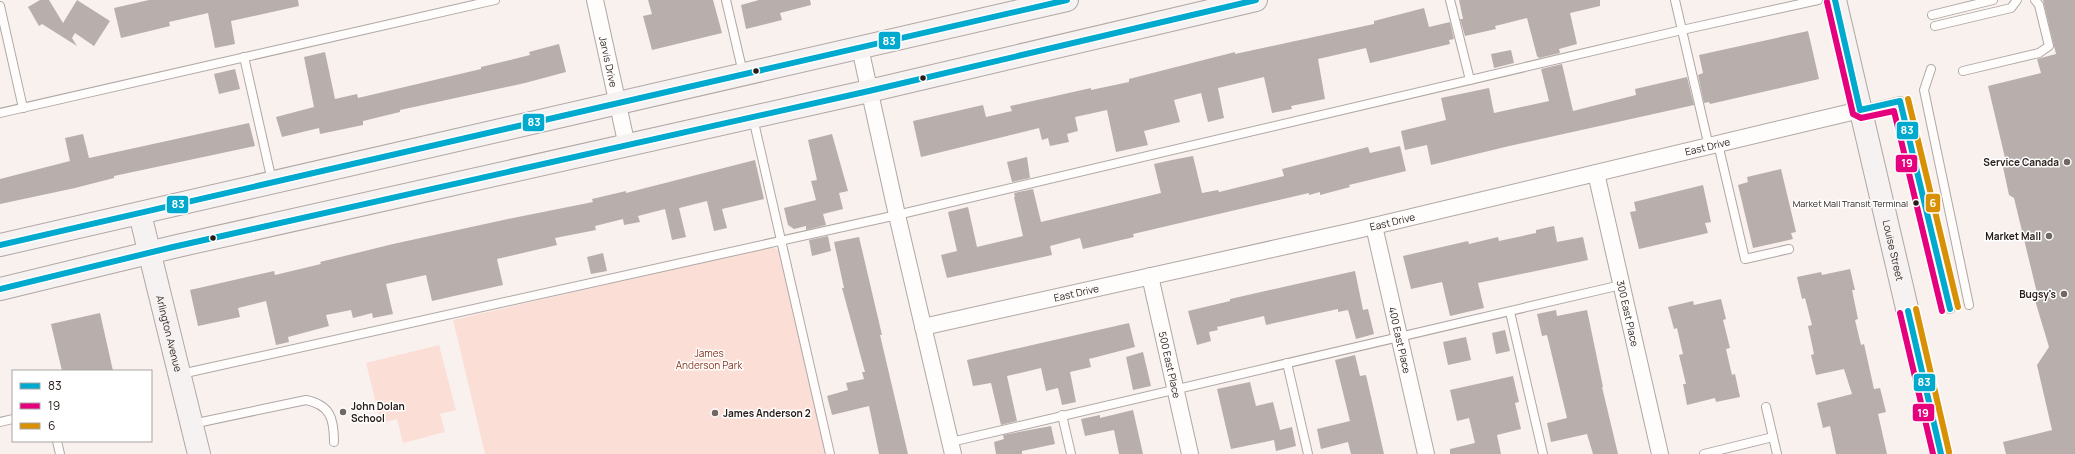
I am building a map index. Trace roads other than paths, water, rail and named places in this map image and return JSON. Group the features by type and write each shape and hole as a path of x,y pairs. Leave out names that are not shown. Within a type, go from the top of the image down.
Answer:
{"main road":[{"path":"0,245 1067,0"},
{"path":"0,289 150,252 752,118 1256,0"},
{"name":"Louise Street","path":"1835,0 1941,454"},
{"name":"Arlington Avenue","path":"140,214 181,374 199,454"}],"street":[{"name":"Jarvis Drive","path":"595,0 627,146"},
{"path":"860,48 897,215 952,448"},
{"name":"East Drive","path":"923,327 1374,226 1860,110"},
{"name":"300 East Place","path":"1596,173 1660,454"},
{"name":"400 East Place","path":"1374,226 1426,454"},
{"name":"500 East Place","path":"1150,276 1190,454"}],"lane":[{"path":"0,113 469,3 494,0"},
{"path":"726,0 743,75"},
{"path":"1450,0 1470,80"},
{"path":"1675,0 1745,260 1789,249"},
{"path":"181,374 782,239 897,215 1682,30 1818,0"},
{"path":"1932,15 1993,0"},
{"path":"1935,26 2011,8 2017,0"},
{"path":"1963,71 2039,53 2049,46 2039,5 2035,0"},
{"path":"0,6 23,108"},
{"path":"244,57 273,183"},
{"path":"1931,68 1924,90 1969,305"},
{"path":"1860,110 1900,101 1950,309"},
{"path":"752,118 782,239 830,454"},
{"path":"952,448 1062,415 1621,285"},
{"path":"1510,312 1543,454"},
{"path":"1287,363 1308,454"},
{"path":"192,424 306,400 320,403 328,411 334,428 334,442"},
{"path":"1766,407 1778,454"},
{"path":"1062,415 1071,454"},
{"path":"0,422 12,419"},
{"path":"1704,454 1773,437"},
{"path":"57,442 60,454"}],"place":[{"name":"Service Canada","path":"2067,162"},
{"name":"Market Mall Transit Terminal","path":"1916,203"},
{"name":"Market Mall","path":"2049,236"},
{"name":"Bugsy's","path":"2064,294"},
{"name":"John Dolan School","path":"343,412"},
{"name":"James Anderson 2","path":"715,413"}],"park label":[{"name":"James Anderson Park","path":"709,358"}]}
